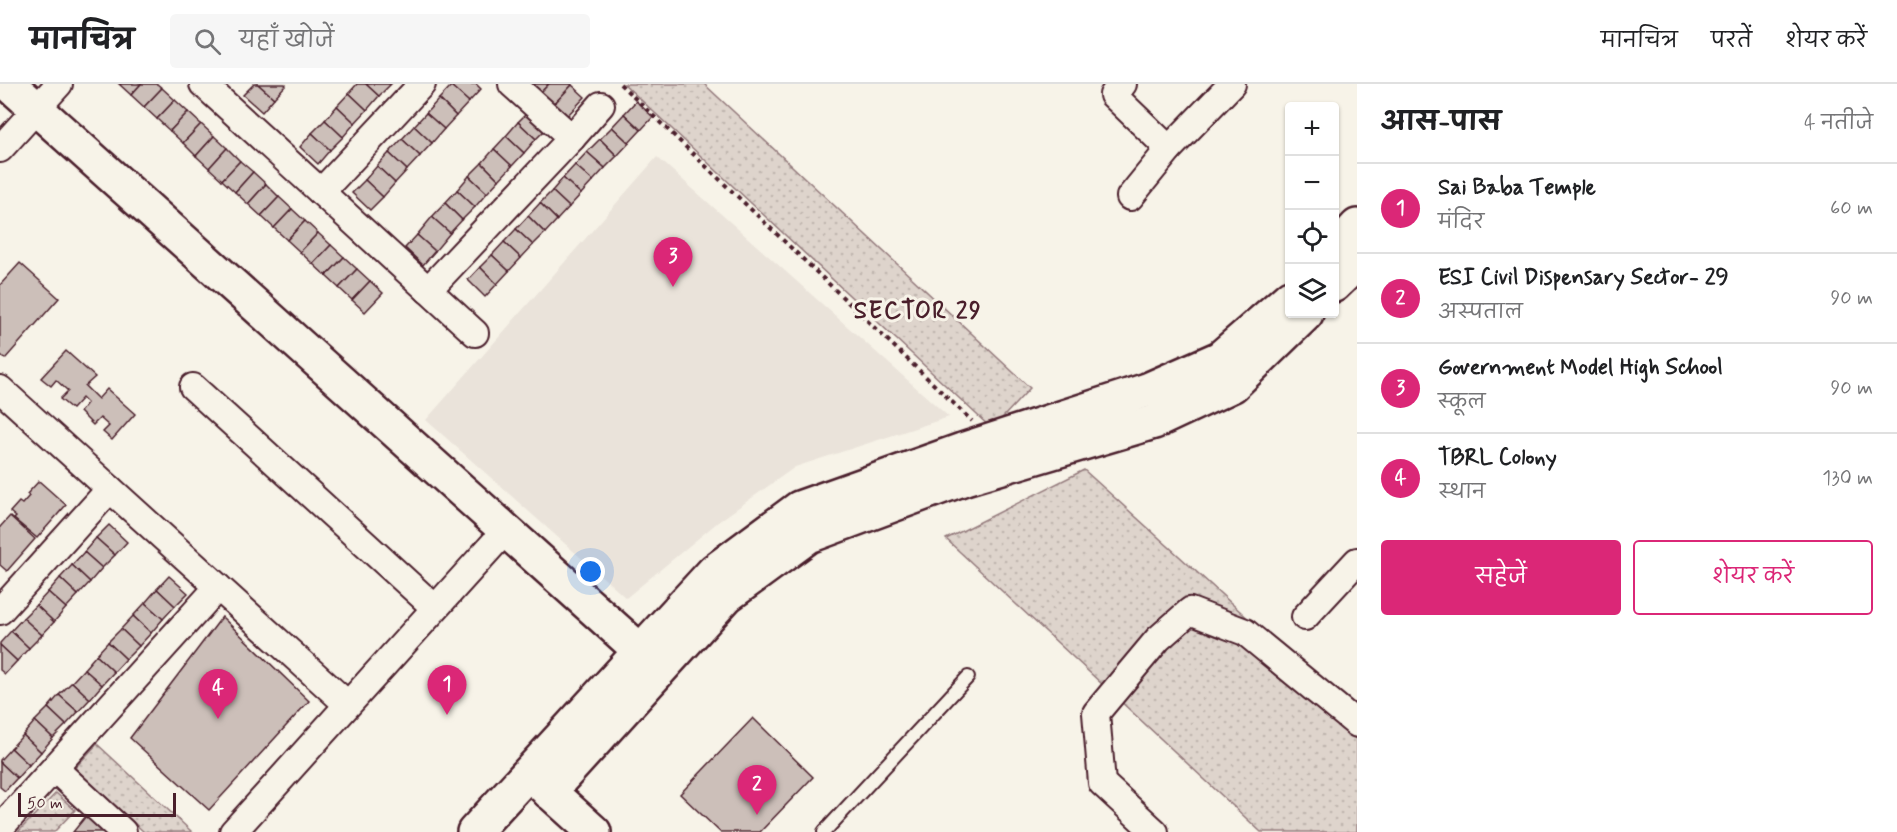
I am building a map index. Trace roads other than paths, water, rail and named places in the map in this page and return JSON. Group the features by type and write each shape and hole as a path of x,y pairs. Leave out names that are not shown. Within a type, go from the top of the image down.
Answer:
{"street":[{"path":"9,84 651,660"},
{"path":"0,149 59,84"},
{"path":"321,192 422,84"},
{"path":"512,84 572,138"},
{"path":"1123,84 1113,95 1169,149"},
{"path":"1130,197 1169,149 1232,84"},
{"path":"206,85 475,333"},
{"path":"428,290 601,105"},
{"path":"1339,246 1357,226"},
{"path":"1339,281 1357,263"},
{"path":"474,832 539,782 651,660 714,571 799,508 992,440 1147,390 1220,358 1285,301"},
{"path":"651,660 727,596 809,536 965,478 1154,422 1233,385 1302,318"},
{"path":"193,387 435,608"},
{"path":"0,389 347,704"},
{"path":"0,611 110,489"},
{"path":"233,832 506,530"},
{"path":"1305,617 1356,565"},
{"path":"0,828 218,587"},
{"path":"1155,832 1102,783 1096,713 1158,639 1190,611 1245,632 1357,724"},
{"path":"55,769 123,832"},
{"path":"539,782 594,832"}],"lane":[{"path":"824,832 968,677"}],"place":[{"name":"Government Model High School","path":"673,287"},
{"name":"Sai Baba Temple","path":"447,715"},
{"name":"TBRL Colony","path":"218,719"},
{"name":"ESI Civil Dispensary Sector- 29","path":"757,815"}],"district":[{"name":"SECTOR 29","path":"918,311"}]}
